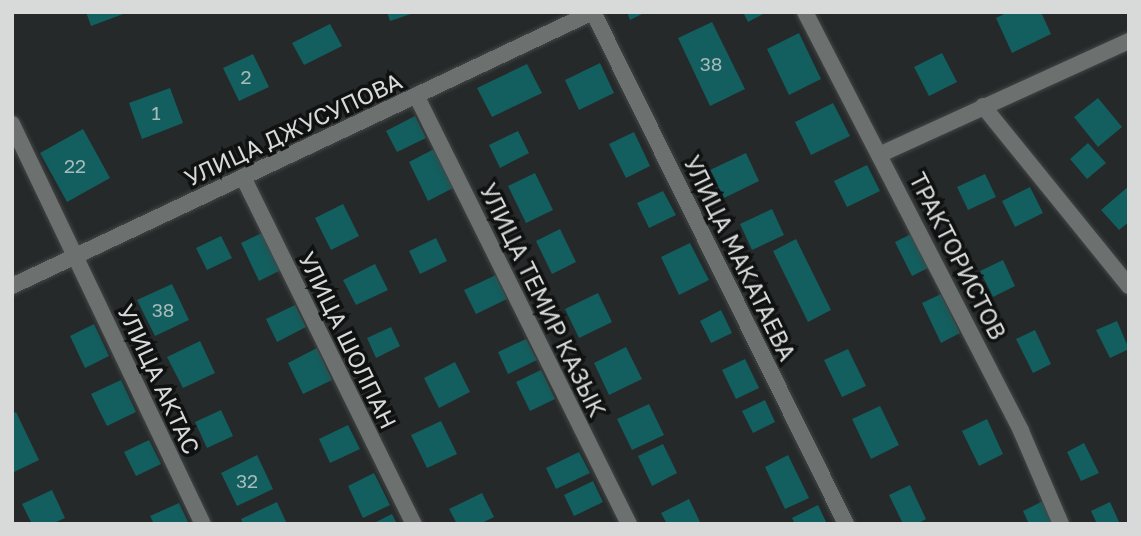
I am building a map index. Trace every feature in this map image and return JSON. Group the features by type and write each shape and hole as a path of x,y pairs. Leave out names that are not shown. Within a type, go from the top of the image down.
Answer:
{"street":[{"name":"УЛИЦА ДЖУСУПОВА","path":"12,286 593,12"},
{"name":"УЛИЦА МАКАТАЕВА","path":"593,12 846,524"},
{"name":"ТРАКТОРИСТОВ","path":"805,12 1021,431 1061,524"},
{"path":"881,155 1129,41"},
{"name":"УЛИЦА ТЕМИР КАЗЫК","path":"417,97 629,524"},
{"path":"983,106 1129,286"},
{"name":"УЛИЦА АКТАС","path":"12,124 203,524"},
{"name":"УЛИЦА ШОЛПАН","path":"243,177 414,524"}],"building":[{"path":"86,12 126,12 126,13 91,26"},
{"path":"387,12 414,12 414,13 390,21"},
{"path":"627,12 646,12 630,20"},
{"path":"743,12 767,12 748,22"},
{"path":"1008,12 1041,12 1051,34 1012,53 996,18"},
{"path":"712,22 745,89 710,106 678,38"},
{"path":"330,24 342,46 304,65 292,43"},
{"path":"799,33 821,79 789,95 767,49"},
{"path":"942,53 957,82 929,96 914,67"},
{"path":"253,54 269,87 239,101 223,68"},
{"path":"600,63 614,93 579,110 565,80"},
{"path":"527,64 542,93 492,117 477,88"},
{"path":"170,88 183,123 142,139 129,103"},
{"path":"1098,98 1122,127 1098,147 1074,117"},
{"path":"833,103 850,136 811,155 795,122"},
{"path":"415,116 426,138 397,152 386,131"},
{"path":"83,129 110,178 67,202 40,153"},
{"path":"518,131 529,153 500,168 489,145"},
{"path":"634,132 650,166 626,178 609,144"},
{"path":"1088,143 1106,163 1087,179 1070,159"},
{"path":"438,147 457,186 428,201 409,162"},
{"path":"746,153 759,181 724,198 710,170"},
{"path":"867,165 880,191 847,207 834,181"},
{"path":"535,173 553,210 526,223 508,186"},
{"path":"985,174 996,197 968,210 957,187"},
{"path":"1129,186 1129,222 1119,230 1101,210"},
{"path":"1030,187 1043,213 1015,227 1002,201"},
{"path":"663,191 676,215 649,228 637,203"},
{"path":"343,204 359,236 331,250 315,218"},
{"path":"772,209 784,235 752,250 740,224"},
{"path":"560,229 576,262 552,274 536,241"},
{"path":"266,231 285,268 259,281 241,243"},
{"path":"913,233 930,267 912,276 895,242"},
{"path":"221,236 232,258 207,270 196,248"},
{"path":"436,238 447,261 420,274 409,251"},
{"path":"796,239 831,310 808,322 773,251"},
{"path":"690,243 709,280 679,295 661,257"},
{"path":"1003,260 1015,286 993,297 980,271"},
{"path":"375,264 388,290 356,305 343,280"},
{"path":"496,275 507,299 476,314 464,290"},
{"path":"172,284 189,320 155,336 137,300"},
{"path":"598,293 612,322 579,338 565,309"},
{"path":"941,294 960,333 941,343 922,303"},
{"path":"295,305 306,327 277,342 266,319"},
{"path":"721,310 732,333 711,343 700,321"},
{"path":"1117,321 1129,349 1110,358 1096,330"},
{"path":"94,324 109,356 85,368 70,336"},
{"path":"391,327 400,346 376,358 367,338"},
{"path":"1035,330 1051,364 1033,373 1016,339"},
{"path":"526,339 537,360 508,374 498,352"},
{"path":"200,341 215,373 183,388 167,357"},
{"path":"626,347 642,379 609,395 594,363"},
{"path":"317,348 332,380 303,394 288,363"},
{"path":"848,349 866,386 842,397 824,360"},
{"path":"745,359 759,388 736,399 722,370"},
{"path":"455,362 470,392 439,408 424,378"},
{"path":"541,370 555,399 530,411 516,382"},
{"path":"121,380 136,412 107,426 91,394"},
{"path":"765,400 775,422 753,433 742,411"},
{"path":"649,404 664,435 632,450 617,419"},
{"path":"880,406 899,445 871,459 852,419"},
{"path":"221,410 233,436 207,448 195,422"},
{"path":"16,412 39,460 12,473 12,414"},
{"path":"987,419 1003,454 979,466 962,431"},
{"path":"441,421 457,454 427,468 411,435"},
{"path":"348,425 360,449 330,463 319,439"},
{"path":"149,440 161,464 136,476 124,452"},
{"path":"1084,443 1099,473 1081,481 1067,452"},
{"path":"663,444 677,473 652,486 638,456"},
{"path":"579,452 590,473 556,489 546,468"},
{"path":"257,455 273,489 237,506 221,473"},
{"path":"788,455 809,498 785,509 765,467"},
{"path":"374,473 390,505 363,518 348,486"},
{"path":"593,481 603,502 574,516 564,495"},
{"path":"910,485 926,519 917,524 903,524 889,495"},
{"path":"52,490 65,518 52,524 32,524 22,504"},
{"path":"482,493 494,517 480,524 457,524 449,509"},
{"path":"689,499 701,524 667,524 661,513"},
{"path":"1043,501 1054,524 1029,524 1023,511"},
{"path":"277,502 287,524 243,524 241,519"},
{"path":"1110,502 1120,524 1097,524 1091,511"},
{"path":"179,503 189,524 154,524 150,516"},
{"path":"818,505 827,524 795,524 792,518"},
{"path":"392,514 397,524 372,524"}]}
